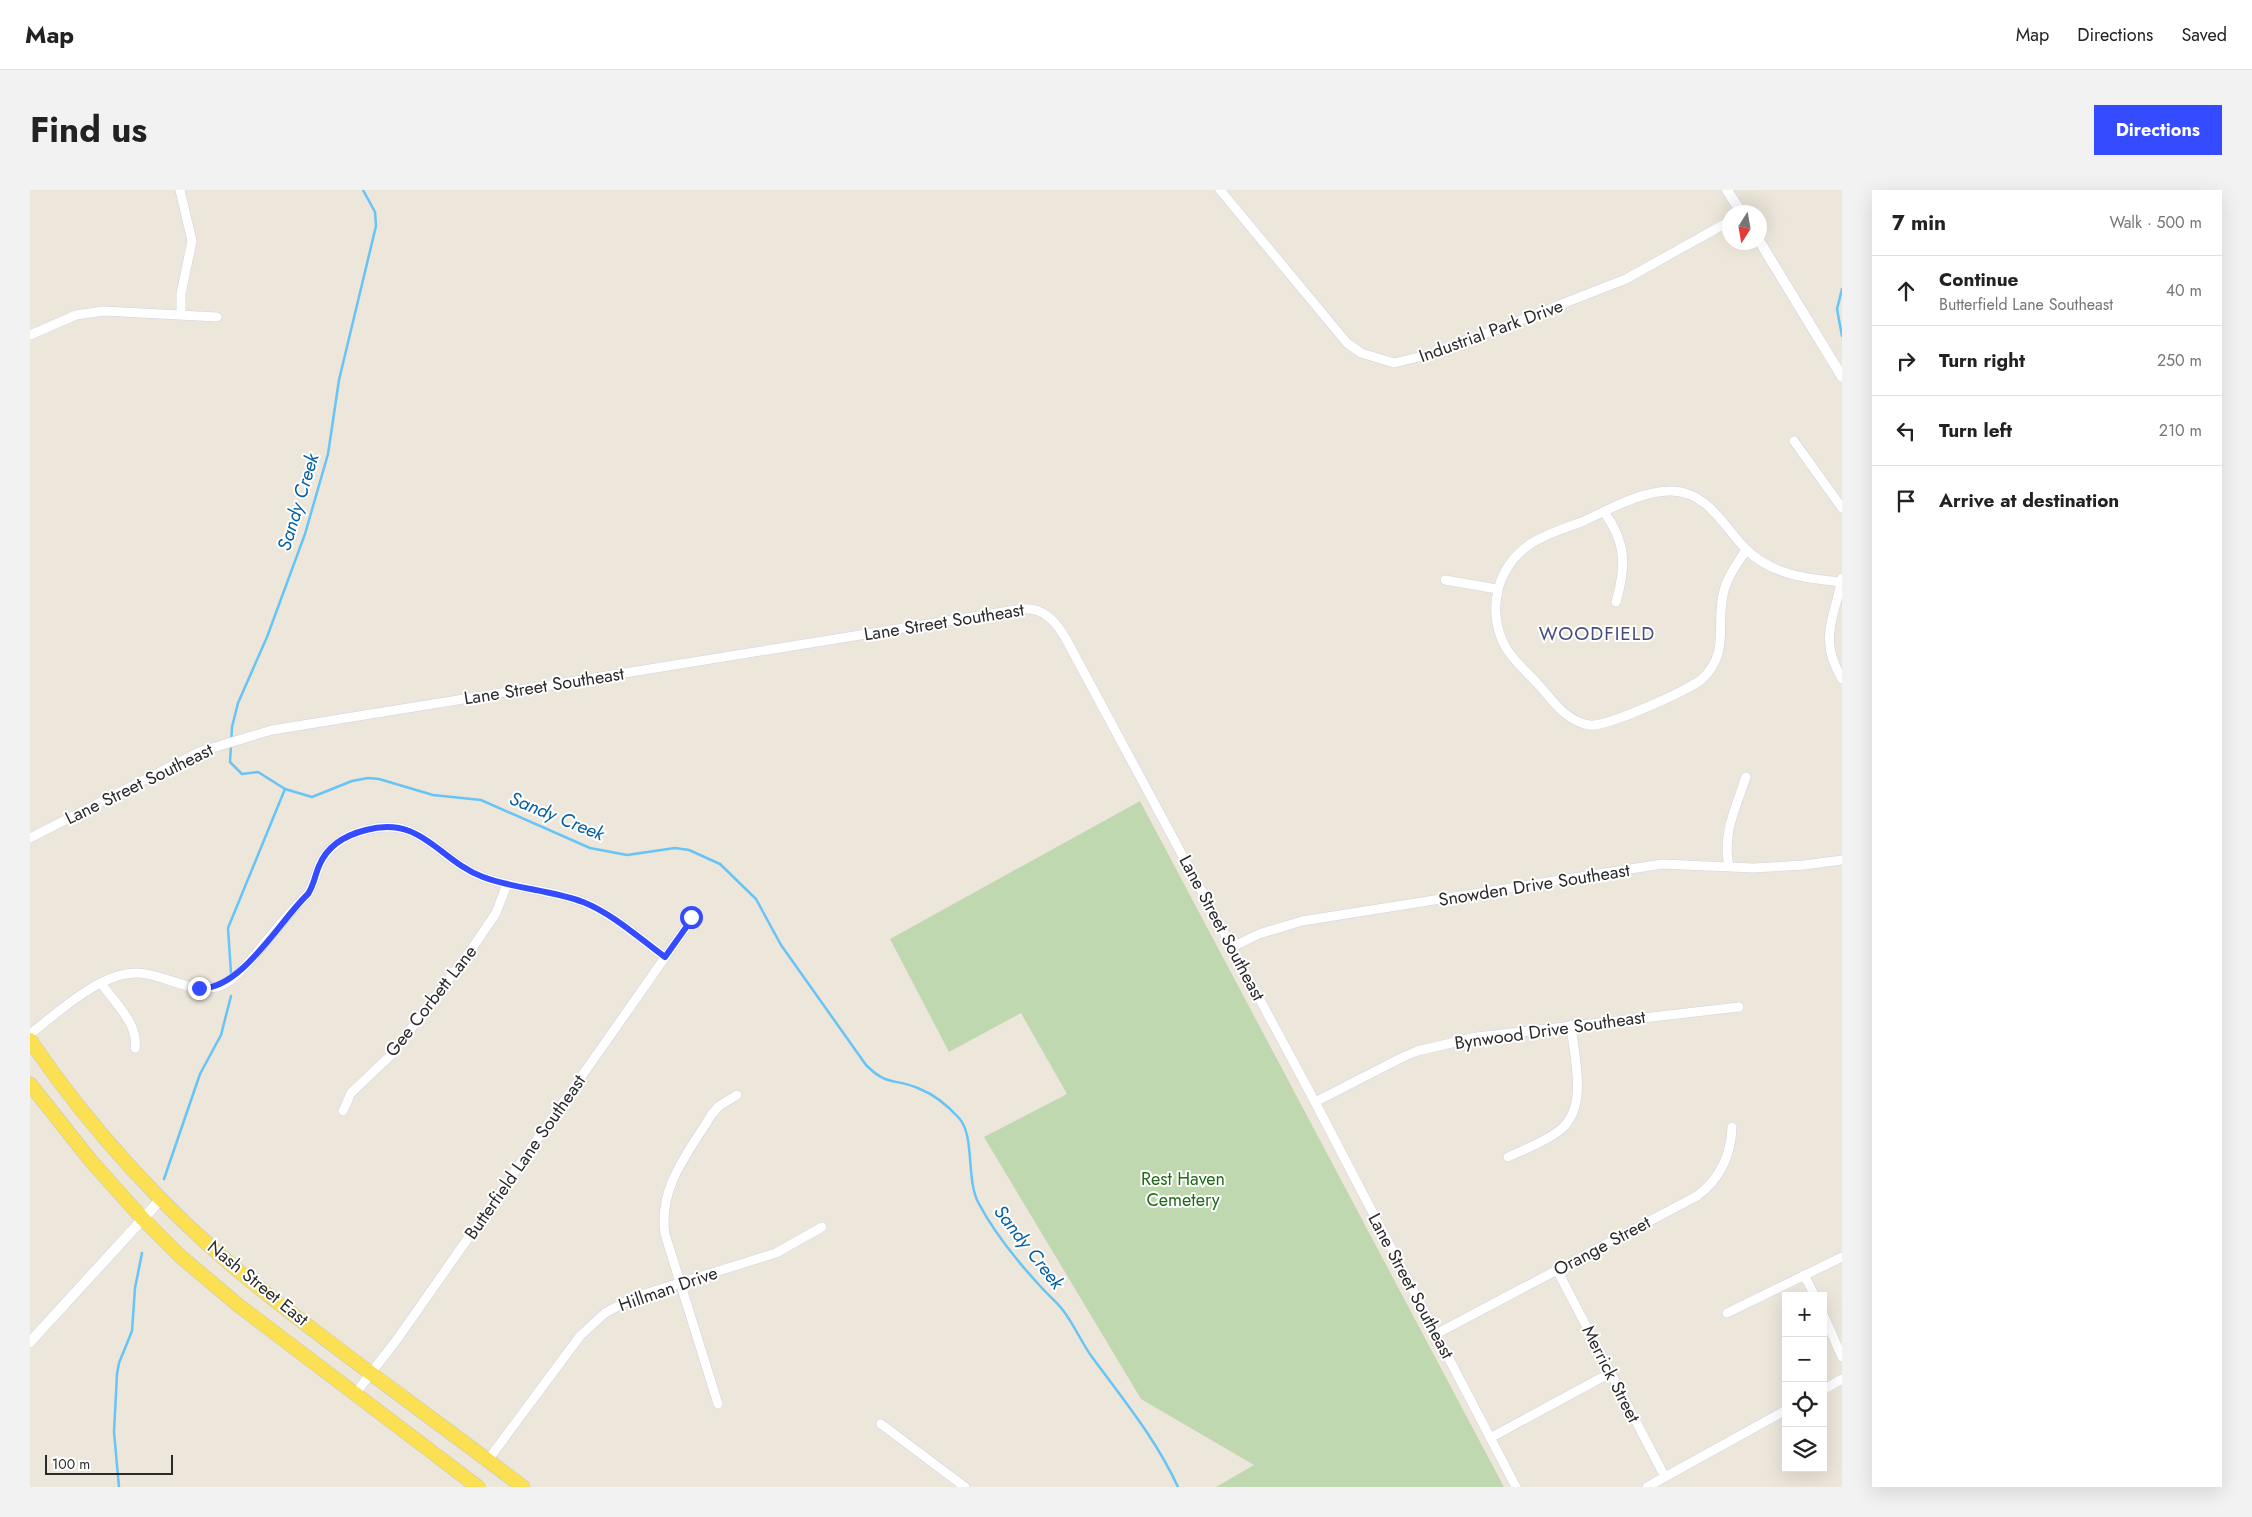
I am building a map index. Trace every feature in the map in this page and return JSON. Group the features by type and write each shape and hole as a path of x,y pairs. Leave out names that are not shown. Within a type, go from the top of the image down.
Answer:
{"main road":[{"name":"Nash Street East","path":"30,1040 49,1068 106,1137 200,1236 251,1281 523,1487"},
{"name":"Nash Street East","path":"30,1084 91,1161 143,1219 214,1286 478,1487"}],"street":[{"path":"180,190 192,241 181,294 181,314"},
{"name":"Industrial Park Drive","path":"1220,190 1347,344 1361,354 1394,363 1439,352 1610,286 1722,226"},
{"path":"1727,190 1737,205"},
{"path":"1765,250 1842,377"},
{"path":"30,335 76,315 104,311 217,317"},
{"path":"1794,441 1842,508"},
{"path":"1746,550 1726,584 1720,608 1721,646 1711,668 1695,684 1600,726 1587,725 1571,719 1510,654 1502,640 1498,625 1497,589 1513,560 1531,544 1650,494 1674,491 1698,499 1711,508 1746,550 1773,568 1790,574 1842,581 1830,624 1828,646 1842,679"},
{"path":"1604,512 1614,525 1623,555 1623,579 1616,602"},
{"path":"1445,580 1497,589"},
{"name":"Lane Street Southeast","path":"30,838 175,762 235,739 272,730 1011,610 1028,608 1039,610 1058,625 1066,639 1315,1102 1516,1487"},
{"path":"1728,866 1726,835 1746,776"},
{"path":"30,1034 101,983 113,977 137,973 199,988 214,988 225,984 240,971 308,894 321,861 329,850 345,838 367,830 387,826 405,828 416,833 461,866 484,878 584,903 605,913 665,957"},
{"name":"Snowden Drive Southeast","path":"1232,946 1259,934 1302,921 1662,864 1728,866 1804,865 1842,860"},
{"name":"Gee Corbett Lane","path":"343,1111 351,1093 391,1055 471,950 496,913 506,884"},
{"name":"Butterfield Lane Southeast","path":"355,1394 398,1338 687,926 691,917"},
{"path":"101,983 134,1028 137,1038 135,1048"},
{"name":"Bynwood Drive Southeast","path":"1315,1102 1417,1052 1477,1037 1571,1024 1738,1007"},
{"path":"1508,1157 1552,1135 1566,1124 1572,1115 1578,1096 1571,1024"},
{"path":"718,1404 665,1234 663,1210 665,1196 673,1178 712,1114 719,1106 737,1095"},
{"name":"Orange Street","path":"1436,1334 1703,1191 1715,1179 1725,1163 1732,1142 1732,1128"},
{"path":"30,1342 162,1198"},
{"name":"Hillman Drive","path":"488,1460 574,1343 592,1324 620,1304 776,1253 822,1228"},
{"path":"1727,1312 1842,1257"},
{"name":"Merrick Street","path":"1557,1270 1665,1478"},
{"path":"1804,1275 1812,1292"},
{"path":"1827,1323 1842,1357"},
{"path":"1490,1438 1610,1373"},
{"path":"1827,1388 1842,1379"},
{"path":"1648,1487 1782,1412"},
{"path":"881,1424 965,1487"}],"green space":[{"name":"Rest Haven Cemetery","path":"1140,801 1504,1487 1216,1487 1254,1465 1141,1399 984,1137 1067,1094 1021,1013 949,1052 890,939"}],"waterway":[{"name":"Sandy Creek","path":"363,190 375,212 376,226 339,380 328,454 305,534 267,637 238,703 232,727 230,762 242,774 258,772 285,789 312,797 352,781 368,778 379,779 433,795 481,800 590,848 627,855 675,848 689,850 720,864 756,899 781,945 866,1065 886,1080 911,1085 926,1091 946,1105 959,1118 967,1135 974,1192 984,1214 1015,1257 1060,1306 1088,1351 1160,1452 1178,1487"},
{"path":"1842,289 1837,309 1842,336"},
{"path":"231,973 228,928 285,789"},
{"path":"164,1179 200,1074 221,1035 231,996"},
{"path":"119,1487 114,1432 117,1374 119,1363 132,1331 135,1288 142,1253"}],"district":[{"name":"WOODFIELD","path":"1597,633"}],"route":[{"path":"199,988 214,988 225,984 240,971 308,894 321,861 337,843 353,834 387,826 405,828 426,838 461,866 484,878 584,903 605,913 665,957 687,926 691,917"}]}
